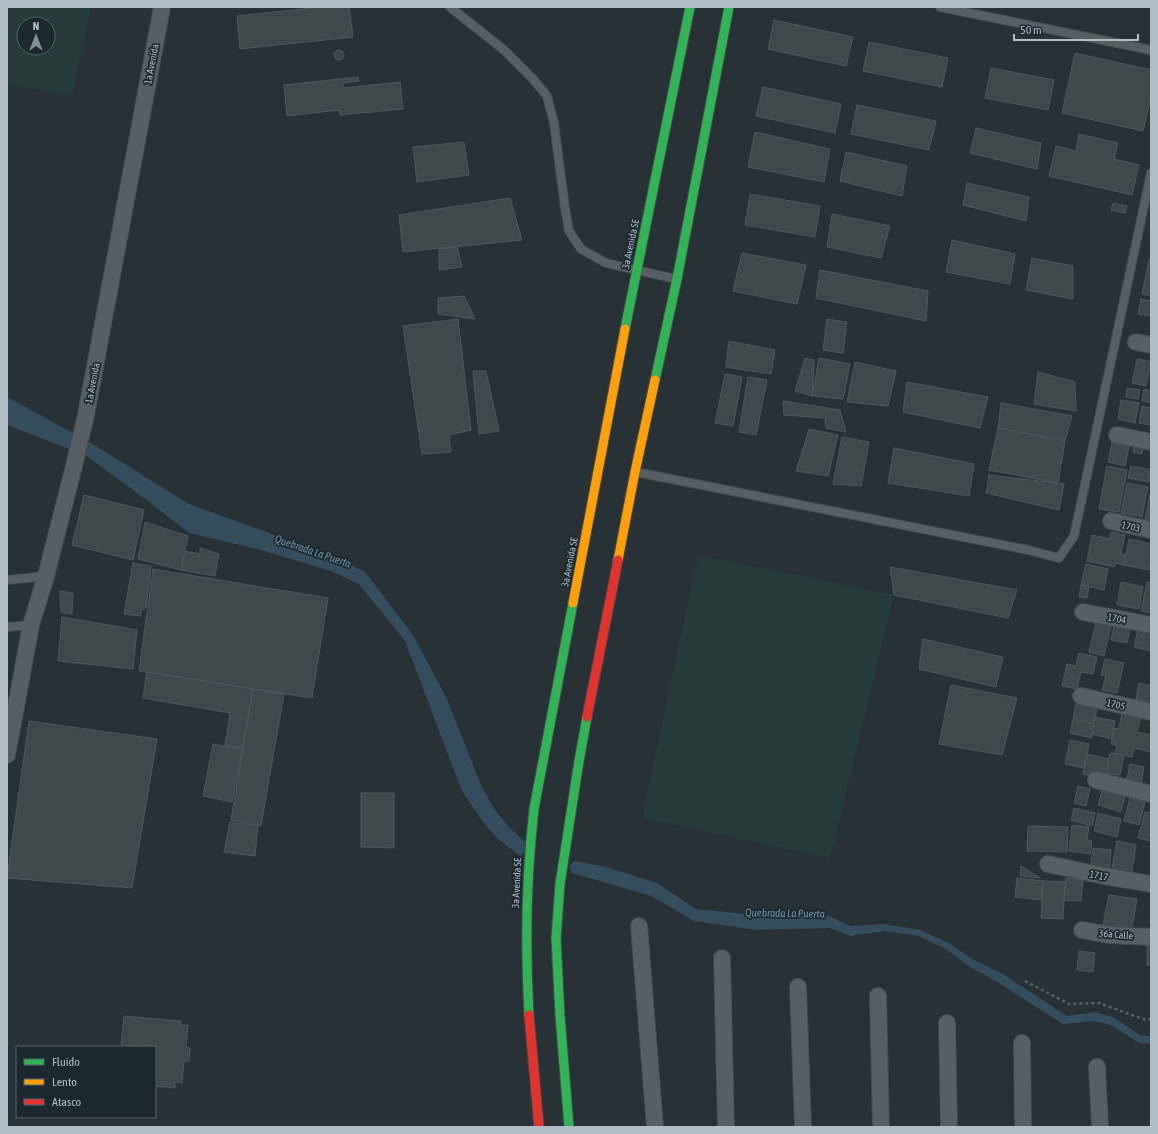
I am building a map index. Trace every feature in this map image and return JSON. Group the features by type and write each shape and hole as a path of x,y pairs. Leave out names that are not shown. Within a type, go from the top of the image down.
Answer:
{"street":[{"name":"1a Avenida","path":"7,755 31,625 46,576 86,415 162,7"},
{"name":"3a Avenida SE","path":"538,1127 528,1019 526,910 528,861 534,809 636,269 690,7"},
{"path":"569,1127 560,1016 556,938 560,884 580,761 635,472 677,279 729,7"},
{"path":"1116,435 1151,442"},
{"name":"1703","path":"1111,521 1151,530"},
{"name":"1704","path":"1083,612 1151,625"},
{"name":"1705","path":"1081,696 1151,712"},
{"path":"1096,780 1151,794"},
{"name":"1717","path":"1048,864 1151,884"},
{"path":"639,926 655,1127"},
{"name":"36a Calle","path":"1082,930 1151,937"},
{"path":"722,958 726,1127"},
{"path":"798,987 803,1127"},
{"path":"878,996 880,1127"},
{"path":"947,1023 949,1127"},
{"path":"1022,1043 1023,1127"},
{"path":"1097,1067 1100,1127"}],"lane":[{"path":"450,7 504,50 533,79 547,96 554,123 569,231 581,249 606,262 677,279"},
{"path":"940,7 1151,50"},
{"path":"635,472 1028,550 1059,558 1074,536 1151,173"},
{"path":"7,580 46,576"},
{"path":"7,627 31,625"}],"path":[{"path":"1025,981 1069,1004 1099,1004 1143,1018 1151,1019"}],"green space":[{"path":"7,7 91,7 72,96 7,84"},
{"path":"698,555 894,595 830,858 642,818"}],"water":[{"name":"Quebrada La Puerta","path":"7,397 91,443 189,504 335,557 365,572 413,635 447,699 480,783 494,809 509,827 530,847 520,856 497,838 483,822 462,791 405,641 359,584 331,571 261,550 189,533 85,455 7,425"},
{"path":"575,861 606,867 657,883 696,909 755,915 829,916 850,926 884,924 920,930 949,943 972,959 1003,974 1067,1016 1094,1012 1113,1017 1140,1035 1151,1036 1151,1044 1139,1043 1111,1025 1093,1021 1063,1024 999,983 967,965 946,949 919,936 884,931 850,936 830,928 757,930 694,921 651,896 572,873 569,866"}],"building":[{"path":"320,7 349,7 353,37 240,49 237,16"},
{"path":"774,20 853,37 846,66 768,49"},
{"path":"869,42 948,58 942,87 863,71"},
{"path":"337,50 341,50 343,51 343,59 337,60 334,57 334,53"},
{"path":"1075,53 1151,70 1151,97 1143,131 1062,113"},
{"path":"991,68 1054,80 1048,110 985,98"},
{"path":"358,77 359,81 343,83 343,88 400,82 403,109 340,115 339,110 287,116 284,85"},
{"path":"763,87 841,104 835,133 756,116"},
{"path":"857,105 936,121 929,150 851,134"},
{"path":"976,128 1041,143 1037,169 970,153"},
{"path":"755,132 830,149 824,182 748,167"},
{"path":"1079,134 1118,143 1114,159 1139,165 1132,195 1049,176 1056,146 1076,151"},
{"path":"464,142 469,175 417,182 413,147"},
{"path":"846,152 907,166 902,196 840,181"},
{"path":"967,183 1029,197 1026,221 963,205"},
{"path":"750,194 820,206 815,237 745,225"},
{"path":"510,198 522,240 403,252 399,215"},
{"path":"1113,203 1127,206 1125,213 1111,210"},
{"path":"832,214 890,226 881,258 827,247"},
{"path":"952,240 1015,254 1010,284 946,272"},
{"path":"457,247 462,267 439,270 439,249"},
{"path":"742,253 806,265 797,304 733,291"},
{"path":"1032,258 1073,266 1073,299 1026,290"},
{"path":"1149,259 1151,259 1151,296 1142,294"},
{"path":"820,270 928,291 926,321 816,298"},
{"path":"464,296 475,319 438,314 438,298"},
{"path":"1141,299 1151,301 1151,316 1138,314"},
{"path":"458,319 471,430 449,435 451,452 422,454 403,326"},
{"path":"827,319 847,322 843,353 823,350"},
{"path":"729,341 775,350 771,374 726,367"},
{"path":"805,358 814,360 812,396 795,391"},
{"path":"819,358 850,364 843,399 812,396"},
{"path":"1137,359 1151,362 1146,386 1132,383"},
{"path":"855,362 896,371 888,406 847,402"},
{"path":"473,371 486,371 499,431 479,434"},
{"path":"1038,372 1075,382 1076,411 1034,404"},
{"path":"725,374 742,377 733,426 715,423"},
{"path":"748,377 767,380 756,435 739,432"},
{"path":"907,382 988,397 980,428 903,412"},
{"path":"1127,388 1140,390 1138,399 1126,397"},
{"path":"1144,389 1151,391 1151,403 1142,401"},
{"path":"1121,400 1139,403 1135,423 1118,419"},
{"path":"783,401 840,410 846,432 826,428 825,418 784,415"},
{"path":"1001,403 1072,416 1065,441 998,428"},
{"path":"1142,406 1151,408 1151,425 1139,423"},
{"path":"998,428 1065,441 1058,483 989,470"},
{"path":"809,429 838,435 828,476 796,471"},
{"path":"842,437 869,442 861,486 833,484"},
{"path":"1113,439 1130,442 1125,466 1108,462"},
{"path":"1135,443 1144,444 1142,454 1133,452"},
{"path":"894,448 974,464 969,496 888,483"},
{"path":"1107,466 1127,470 1119,512 1099,509"},
{"path":"1131,466 1151,470 1149,482 1128,478"},
{"path":"989,475 1064,484 1059,510 986,493"},
{"path":"1127,483 1148,487 1142,517 1121,513"},
{"path":"1151,489 1151,520 1145,519"},
{"path":"84,495 144,510 133,560 72,545"},
{"path":"145,522 188,536 181,570 138,559"},
{"path":"1111,532 1125,535 1121,554 1126,555 1124,565 1115,563 1115,567 1087,561 1092,535 1110,539"},
{"path":"1129,539 1151,544 1151,562 1149,570 1124,565"},
{"path":"200,548 219,554 215,576 181,570 185,551 200,554"},
{"path":"133,563 151,566 146,608 141,610 141,616 124,614"},
{"path":"1086,564 1108,569 1104,590 1081,585"},
{"path":"890,567 1017,590 1008,618 894,595"},
{"path":"153,569 328,598 312,698 139,671"},
{"path":"1121,582 1143,587 1139,609 1117,605"},
{"path":"1147,582 1151,583 1151,613 1141,611"},
{"path":"1081,585 1089,587 1087,598 1079,597"},
{"path":"60,591 73,593 72,614 61,612"},
{"path":"62,617 137,630 133,669 58,661"},
{"path":"1097,618 1112,621 1104,656 1089,652"},
{"path":"1115,622 1131,625 1127,643 1111,640"},
{"path":"1139,625 1151,627 1151,651 1134,647"},
{"path":"923,639 1003,657 996,687 919,669"},
{"path":"1079,653 1097,657 1093,674 1081,672 1077,689 1062,686 1067,664 1076,666"},
{"path":"1105,659 1124,663 1117,693 1102,690 1106,676 1101,675"},
{"path":"147,672 253,689 243,748 225,745 230,713 143,698"},
{"path":"1139,683 1151,686 1151,703 1136,699"},
{"path":"951,685 1017,698 1002,755 939,744"},
{"path":"253,689 284,694 261,826 231,820"},
{"path":"1076,704 1097,708 1094,724 1073,719"},
{"path":"1122,712 1141,716 1137,732 1151,735 1151,752 1134,748 1132,757 1115,754 1117,745 1111,744 1114,728 1119,729"},
{"path":"1095,717 1115,721 1112,739 1092,734"},
{"path":"1073,719 1094,724 1091,738 1070,733"},
{"path":"29,721 157,739 132,888 7,878"},
{"path":"1070,740 1089,744 1084,768 1065,764"},
{"path":"213,744 242,749 232,802 203,796"},
{"path":"1110,753 1124,755 1120,775 1106,773"},
{"path":"1087,754 1109,759 1105,779 1083,774"},
{"path":"1130,764 1144,767 1140,787 1126,784"},
{"path":"1078,786 1090,789 1086,806 1074,803"},
{"path":"1102,791 1125,797 1121,812 1098,805"},
{"path":"361,793 394,793 394,848 361,847"},
{"path":"1130,798 1145,802 1139,825 1124,821"},
{"path":"1074,808 1095,813 1092,826 1071,820"},
{"path":"1145,812 1151,813 1151,841 1138,838"},
{"path":"1098,813 1121,819 1117,837 1094,831"},
{"path":"230,822 258,826 255,856 224,852"},
{"path":"1072,825 1089,827 1087,840 1092,841 1090,854 1069,851"},
{"path":"1028,826 1068,827 1067,852 1027,851"},
{"path":"1117,841 1136,845 1131,876 1111,873"},
{"path":"1093,848 1111,850 1109,871 1098,869 1098,864 1091,864"},
{"path":"1021,866 1040,878 1020,876"},
{"path":"1017,878 1043,881 1041,900 1015,897"},
{"path":"1066,878 1083,880 1081,901 1064,900"},
{"path":"1043,881 1065,882 1063,919 1041,918"},
{"path":"1109,895 1137,899 1132,928 1117,925 1116,932 1102,930"},
{"path":"1147,945 1151,945 1151,965 1147,965"},
{"path":"1079,951 1095,953 1093,972 1077,970"},
{"path":"124,1016 181,1021 180,1025 188,1025 186,1047 190,1048 189,1061 184,1061 182,1083 175,1082 175,1088 156,1086 156,1046 121,1045"}],"traffic: fast":[{"path":"625,329 690,7"},
{"path":"655,380 677,279 729,7"},
{"path":"529,1015 527,912 531,835 534,809 573,603"},
{"path":"569,1127 560,1016 556,938 560,884 587,717"}],"traffic: slow":[{"path":"573,603 625,329"},
{"path":"618,560 655,380"}],"traffic: jam":[{"path":"587,717 618,560"},
{"path":"529,1015 539,1127"}]}
